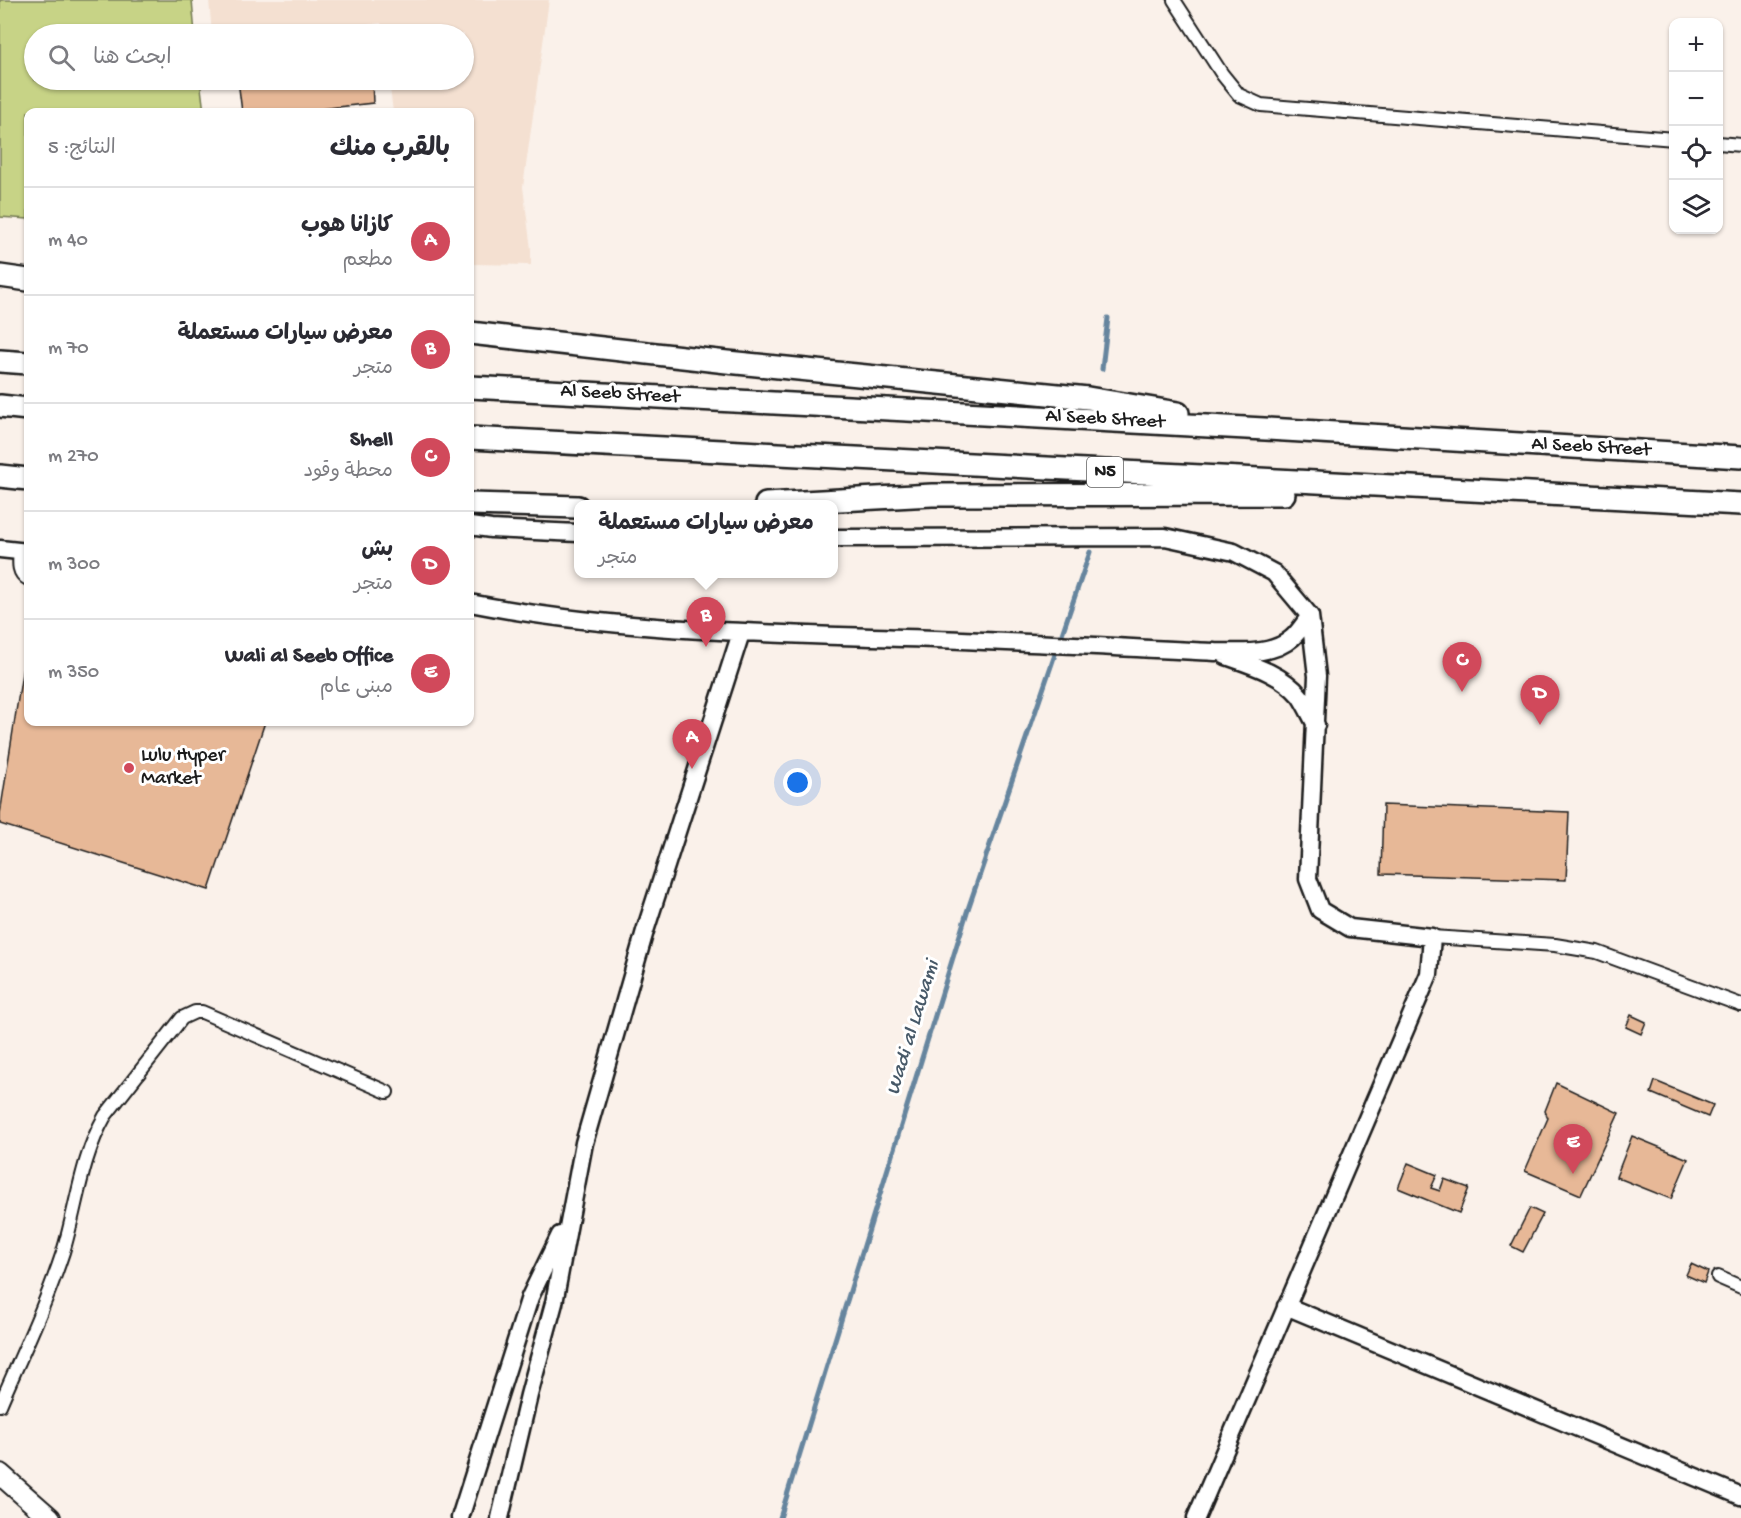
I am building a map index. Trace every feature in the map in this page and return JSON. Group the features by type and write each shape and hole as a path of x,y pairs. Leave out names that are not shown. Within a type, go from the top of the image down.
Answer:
{"highway":[{"path":"0,276 24,281"},
{"path":"0,281 24,282"},
{"path":"474,333 727,362 1088,398 1285,430"},
{"path":"0,362 24,363"},
{"name":"Al Seeb Street","path":"474,387 1285,430 1741,457"},
{"path":"0,406 24,409"},
{"name":"N5","path":"474,438 1741,504"},
{"path":"0,476 24,478"},
{"path":"838,500 932,495 1293,494 1520,499 1621,498"},
{"path":"474,504 574,507"}],"main road":[{"path":"1,1474 50,1518"}],"street":[{"path":"1174,0 1222,74 1239,95 1261,105 1669,139"},
{"path":"1723,143 1741,144"},
{"path":"474,527 574,533"},
{"path":"838,538 1165,537 1234,552 1274,573 1310,616 1317,676 1308,879 1320,910 1350,928 1432,937 1543,944 1596,952 1741,1005"},
{"path":"0,549 24,551 18,568 24,577"},
{"path":"474,604 594,623 741,633 964,639 1215,652 1253,652 1277,647 1292,638 1310,616"},
{"path":"500,1518 529,1395 554,1303 584,1143 642,942 741,633"},
{"path":"1215,652 1280,679 1300,696 1316,726"},
{"path":"1196,1518 1429,974 1432,937"},
{"path":"0,1405 58,1267 86,1159 97,1130 105,1116 182,1018 188,1014 202,1012 387,1092"},
{"path":"460,1518 530,1297 570,1212"},
{"path":"1718,1277 1741,1287"},
{"path":"1286,1306 1741,1496"}],"shaded area":[{"path":"209,0 549,0 523,187 531,265 474,264 474,108 392,108 390,90 474,90 474,24 211,24"}],"green space":[{"path":"0,0 192,0 194,24 24,24 24,90 201,90 204,108 24,108 24,219 0,217"}],"building":[{"path":"239,90 372,90 373,103 329,108 242,108"},
{"name":"Lulu Hyper Market","path":"24,661 24,726 264,726 209,890 0,824"},
{"path":"1383,805 1569,812 1566,880 1381,874"},
{"path":"1631,1015 1646,1022 1641,1034 1626,1027"},
{"path":"1655,1081 1713,1105 1708,1117 1651,1093"},
{"path":"1556,1083 1619,1113 1581,1195 1525,1171 1548,1118 1545,1111"},
{"path":"1632,1136 1688,1159 1671,1199 1616,1177"},
{"path":"1408,1163 1437,1175 1431,1188 1440,1191 1444,1179 1469,1188 1459,1213 1398,1188"},
{"path":"1530,1208 1543,1214 1523,1252 1511,1246"},
{"path":"1691,1264 1708,1272 1704,1283 1686,1275"}],"waterway":[{"name":"Wadi al Lawami","path":"1102,369 1108,318"},
{"name":"Wadi al Lawami","path":"780,1518 967,912 1090,552"}],"place":[{"name":"معرض سيارات مستعملة","path":"706,647"},
{"name":"Shell","path":"1462,692"},
{"name":"بش","path":"1540,725"},
{"name":"Lulu Hyper Market","path":"129,768"},
{"name":"كازانا هوب","path":"692,769"},
{"name":"Wali al Seeb Office","path":"1573,1174"}]}
